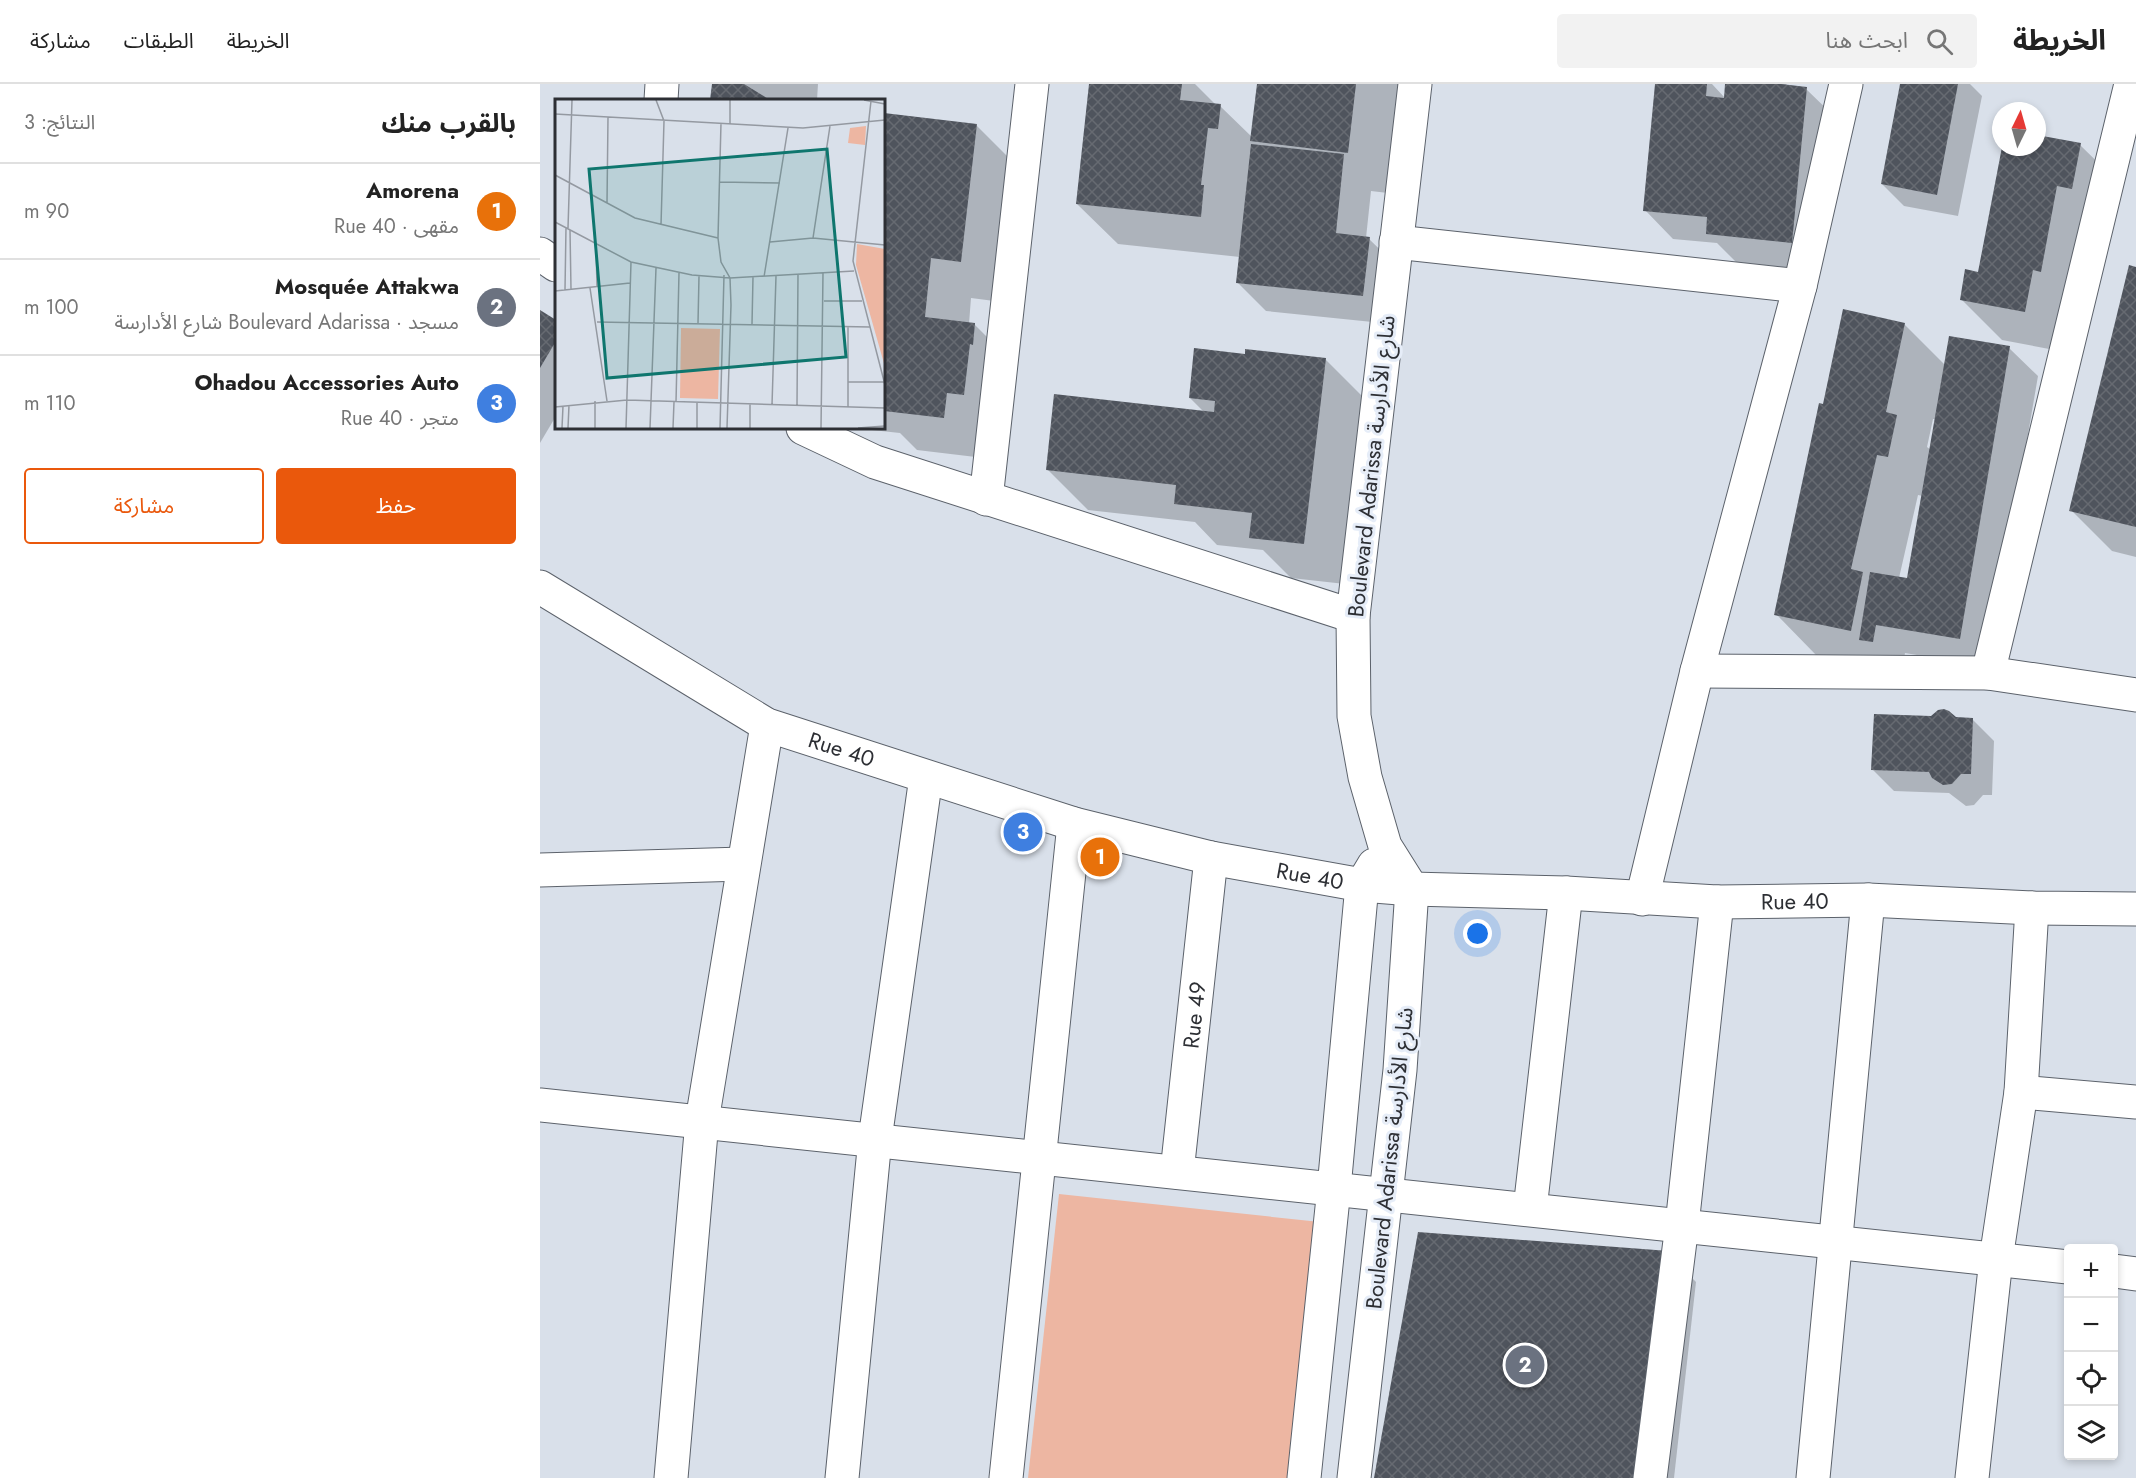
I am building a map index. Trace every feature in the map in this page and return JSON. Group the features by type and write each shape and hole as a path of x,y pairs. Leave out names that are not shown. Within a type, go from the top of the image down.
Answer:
{"street":[{"path":"661,99 662,84"},
{"path":"986,499 1032,84"},
{"name":"Boulevard Adarissa شارع الأدارسة","path":"1354,1478 1388,1194 1400,1070 1412,889 1385,846 1365,777 1354,716 1353,616 1415,84"},
{"path":"1641,899 1697,671 1800,286 1846,84"},
{"path":"1988,673 2131,84"},
{"path":"1396,242 1800,286"},
{"path":"540,254 555,264"},
{"path":"805,429 875,462 1353,616"},
{"name":"Rue 40","path":"540,587 767,725 1074,824 1211,858 1362,885 1412,889 1717,902 1868,900 2032,908 2136,909"},
{"path":"1697,671 1988,673 2136,696"},
{"path":"671,1478 702,1121 767,725"},
{"path":"842,1478 875,1139 926,777"},
{"path":"1006,1478 1074,824"},
{"path":"1304,1478 1362,885 1385,846"},
{"name":"Rue 49","path":"1177,1172 1211,858"},
{"path":"540,870 743,864"},
{"path":"1530,1209 1566,894"},
{"path":"1813,1478 1868,900"},
{"path":"1650,1478 1682,1225 1717,902"},
{"path":"1972,1478 1995,1259 2021,1092 2032,908"},
{"path":"2021,1092 2136,1102"},
{"path":"540,1105 1835,1240 2064,1267"},
{"path":"2118,1272 2136,1274"}],"shaded area":[{"path":"1059,1194 1320,1222 1287,1478 1028,1478"}],"building":[{"path":"712,84 744,84 768,99 710,99"},
{"path":"1089,84 1182,84 1180,100 1221,104 1218,129 1208,128 1201,185 1204,185 1201,217 1076,204"},
{"path":"1257,84 1356,84 1348,153 1250,141"},
{"path":"1655,84 1707,84 1706,96 1724,98 1725,84 1781,84 1807,87 1792,243 1706,234 1707,217 1643,211"},
{"path":"1900,84 1958,84 1937,195 1881,184"},
{"path":"885,113 977,124 961,262 931,258 925,317 975,323 964,395 947,393 944,418 885,411"},
{"path":"2046,137 2081,143 2072,189 2057,186 2041,272 2033,270 2025,312 1960,300 1965,269 1978,272 2000,156 2046,156"},
{"path":"1251,144 1344,154 1336,233 1370,237 1363,296 1236,283"},
{"path":"2129,265 2136,267 2136,527 2069,511"},
{"path":"1843,309 1905,323 1886,412 1897,415 1888,457 1877,455 1851,569 1863,572 1851,631 1774,615 1819,403 1823,404"},
{"path":"540,310 555,319 555,343 540,368"},
{"path":"1949,336 2010,346 1960,639 1876,625 1873,642 1859,640 1870,572 1907,578"},
{"path":"1194,348 1245,354 1245,349 1326,358 1304,544 1249,538 1252,513 1174,504 1176,485 1046,470 1054,394 1214,412 1215,401 1189,398"},
{"path":"1944,709 1956,717 1973,718 1971,774 1961,774 1952,784 1943,785 1932,778 1929,772 1871,770 1874,714 1931,716 1938,710"},
{"path":"1418,1232 1669,1251 1642,1478 1374,1478"}],"place":[{"name":"Ohadou Accessories Auto","path":"1023,832"},
{"name":"Amorena","path":"1100,857"},
{"name":"Mosquée Attakwa","path":"1525,1365"}]}
